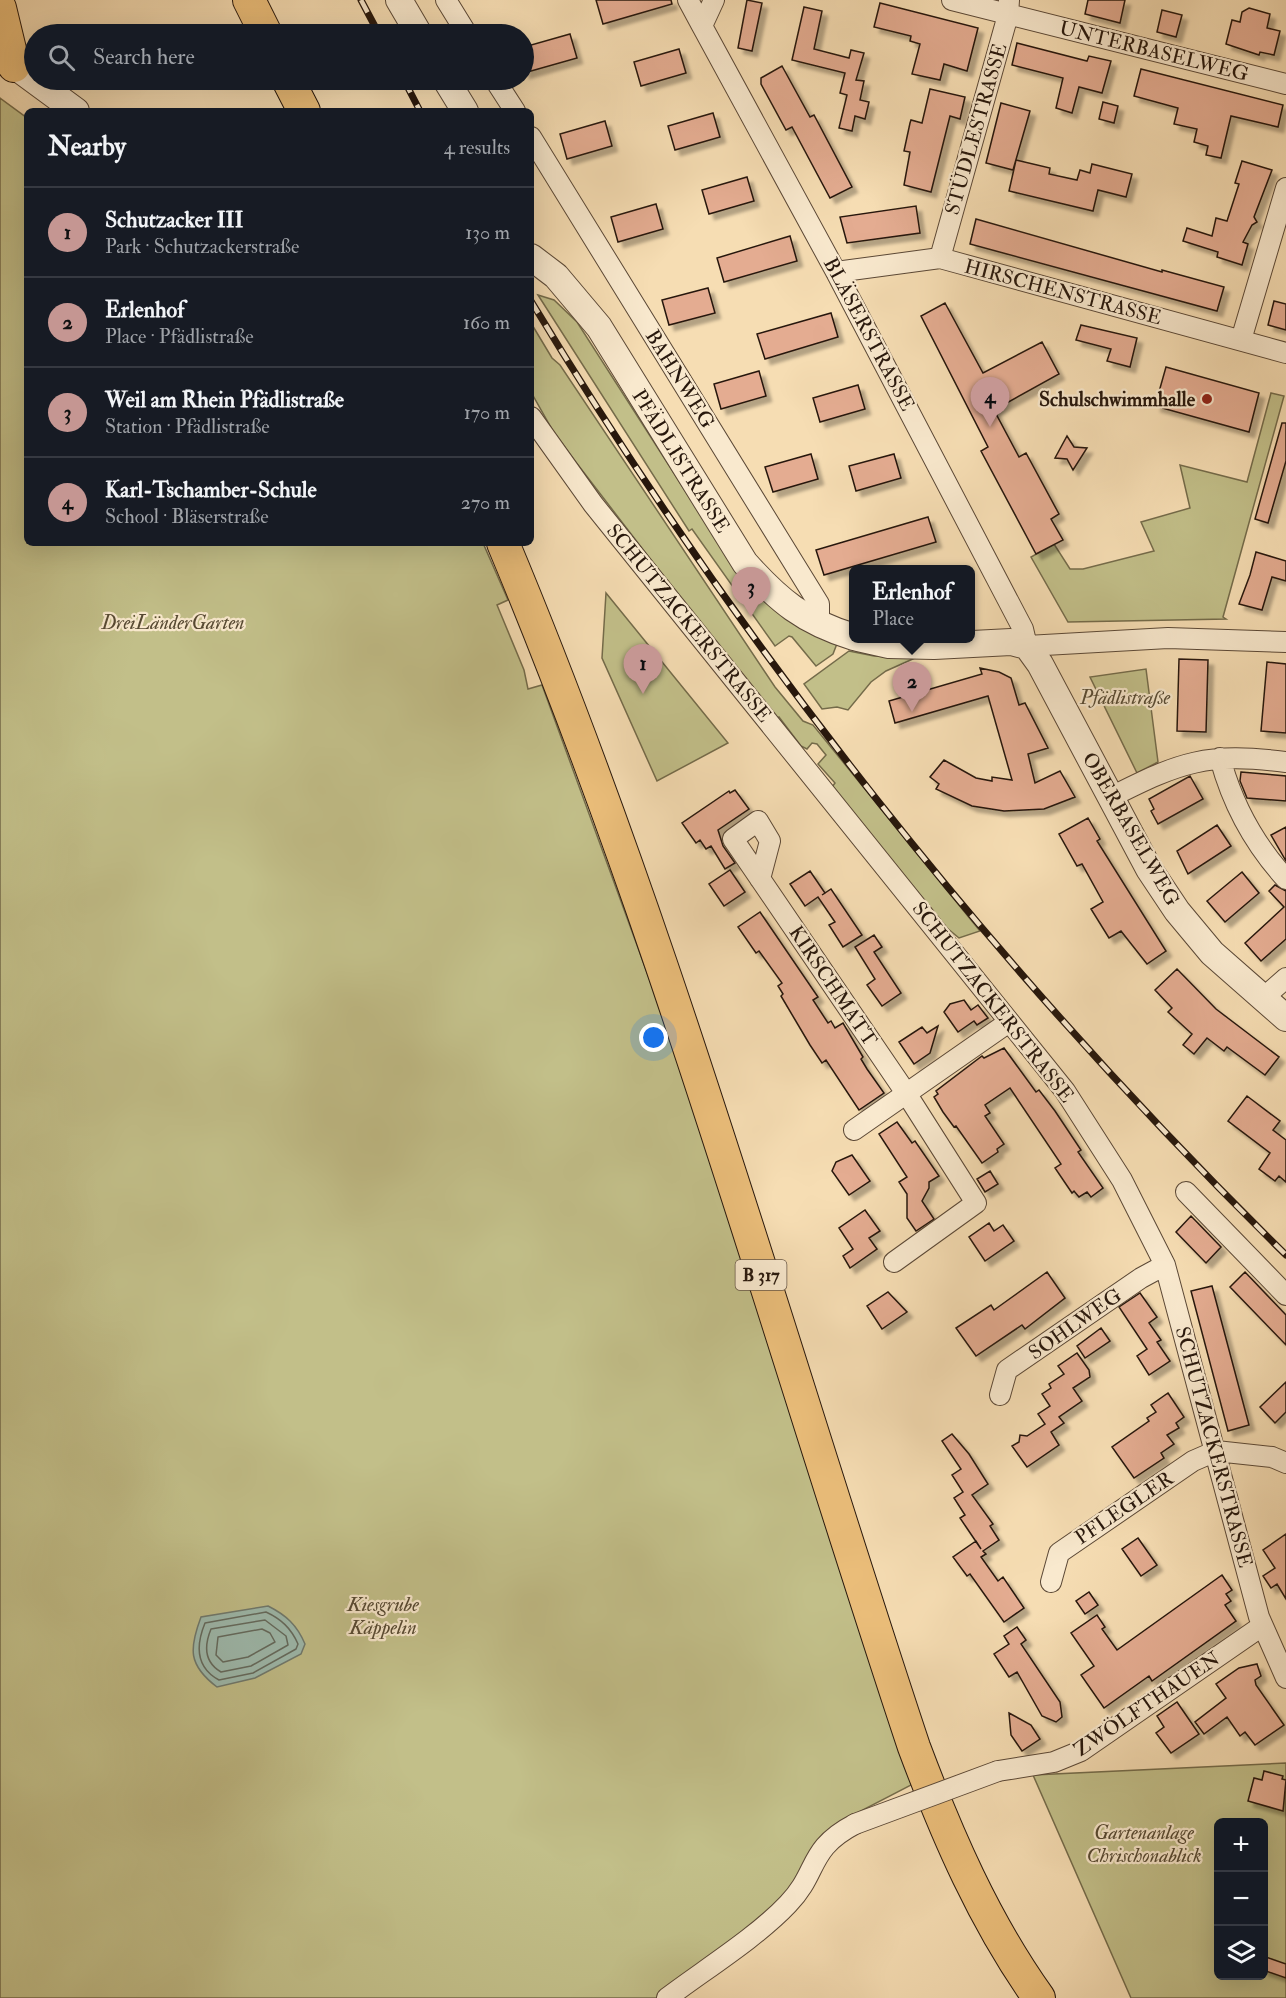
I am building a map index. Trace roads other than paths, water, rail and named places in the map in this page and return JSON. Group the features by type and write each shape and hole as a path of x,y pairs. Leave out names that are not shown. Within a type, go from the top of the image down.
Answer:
{"main road":[{"path":"249,0 261,24"},
{"path":"0,8 7,60"},
{"path":"293,90 302,108"},
{"name":"B 317","path":"504,546 578,735 669,992 914,1747 959,1861 991,1924 1039,1998"}],"street":[{"path":"399,0 413,24"},
{"path":"446,0 462,24"},
{"name":"BLÄSERSTRASSE","path":"687,0 836,272 1023,629 1027,646"},
{"path":"702,26 714,0"},
{"name":"UNTERBASELWEG","path":"952,0 1009,7 1286,84"},
{"name":"STÜDLESTRASSE","path":"940,258 1009,7"},
{"path":"7,60 24,73"},
{"path":"48,90 72,108"},
{"path":"452,90 463,108"},
{"path":"501,90 513,108"},
{"name":"BAHNWEG","path":"534,142 819,604 819,624"},
{"path":"1241,340 1286,188"},
{"name":"HIRSCHENSTRASSE","path":"836,272 940,258 1286,353"},
{"name":"PFÄDLISTRASSE","path":"534,259 556,276 599,327 744,562 774,596 791,609 849,636"},
{"path":"534,282 556,276"},
{"name":"SCHUTZACKERSTRASSE","path":"534,421 593,504 1078,1111 1122,1180 1165,1265 1262,1626 1286,1678"},
{"path":"879,643 934,646 1011,642 1027,646 1168,638 1286,642"},
{"name":"OBERBASELWEG","path":"1027,646 1040,664 1149,869 1177,911 1212,953 1286,1018"},
{"path":"1220,758 1229,791 1251,833 1286,879"},
{"path":"1111,797 1163,770 1188,762 1220,758 1286,762"},
{"name":"KIRSCHMATT","path":"760,879 906,1093 976,1203 894,1262"},
{"path":"1262,999 1286,978"},
{"path":"854,1130 1009,1022"},
{"path":"1186,1192 1286,1295"},
{"name":"SOHLWEG","path":"1000,1395 1007,1370 1141,1278 1165,1265"},
{"path":"1216,1451 1281,1454"},
{"name":"PFLEGLER","path":"1051,1582 1059,1553 1193,1461 1216,1451"},
{"name":"ZWÖLFTHAUEN","path":"667,1998 787,1906 802,1886 816,1855 824,1845 855,1824 999,1770 1054,1762 1081,1751 1262,1626"}],"water":[{"path":"268,1606 286,1617 295,1626 305,1644 301,1654 255,1678 217,1687 201,1671 194,1656 194,1638 201,1617"}],"railway":[{"path":"361,0 374,24"},
{"path":"409,90 418,108"},
{"path":"534,306 696,557 878,802 975,920 1076,1035 1179,1147 1286,1255"}],"place":[{"name":"Schulschwimmhalle","path":"1207,399"},
{"name":"Karl-Tschamber-Schule","path":"990,427"},
{"name":"Weil am Rhein Pfädlistraße","path":"751,617"},
{"name":"Schutzacker III","path":"643,694"},
{"name":"Erlenhof","path":"912,712"}],"park label":[{"name":"DreiLänderGarten","path":"173,622"},
{"name":"Pfädlistraße","path":"1125,697"},
{"name":"Kiesgrube Käppelin","path":"383,1616"},
{"name":"Gartenanlage Chrischonablick","path":"1144,1844"}]}
